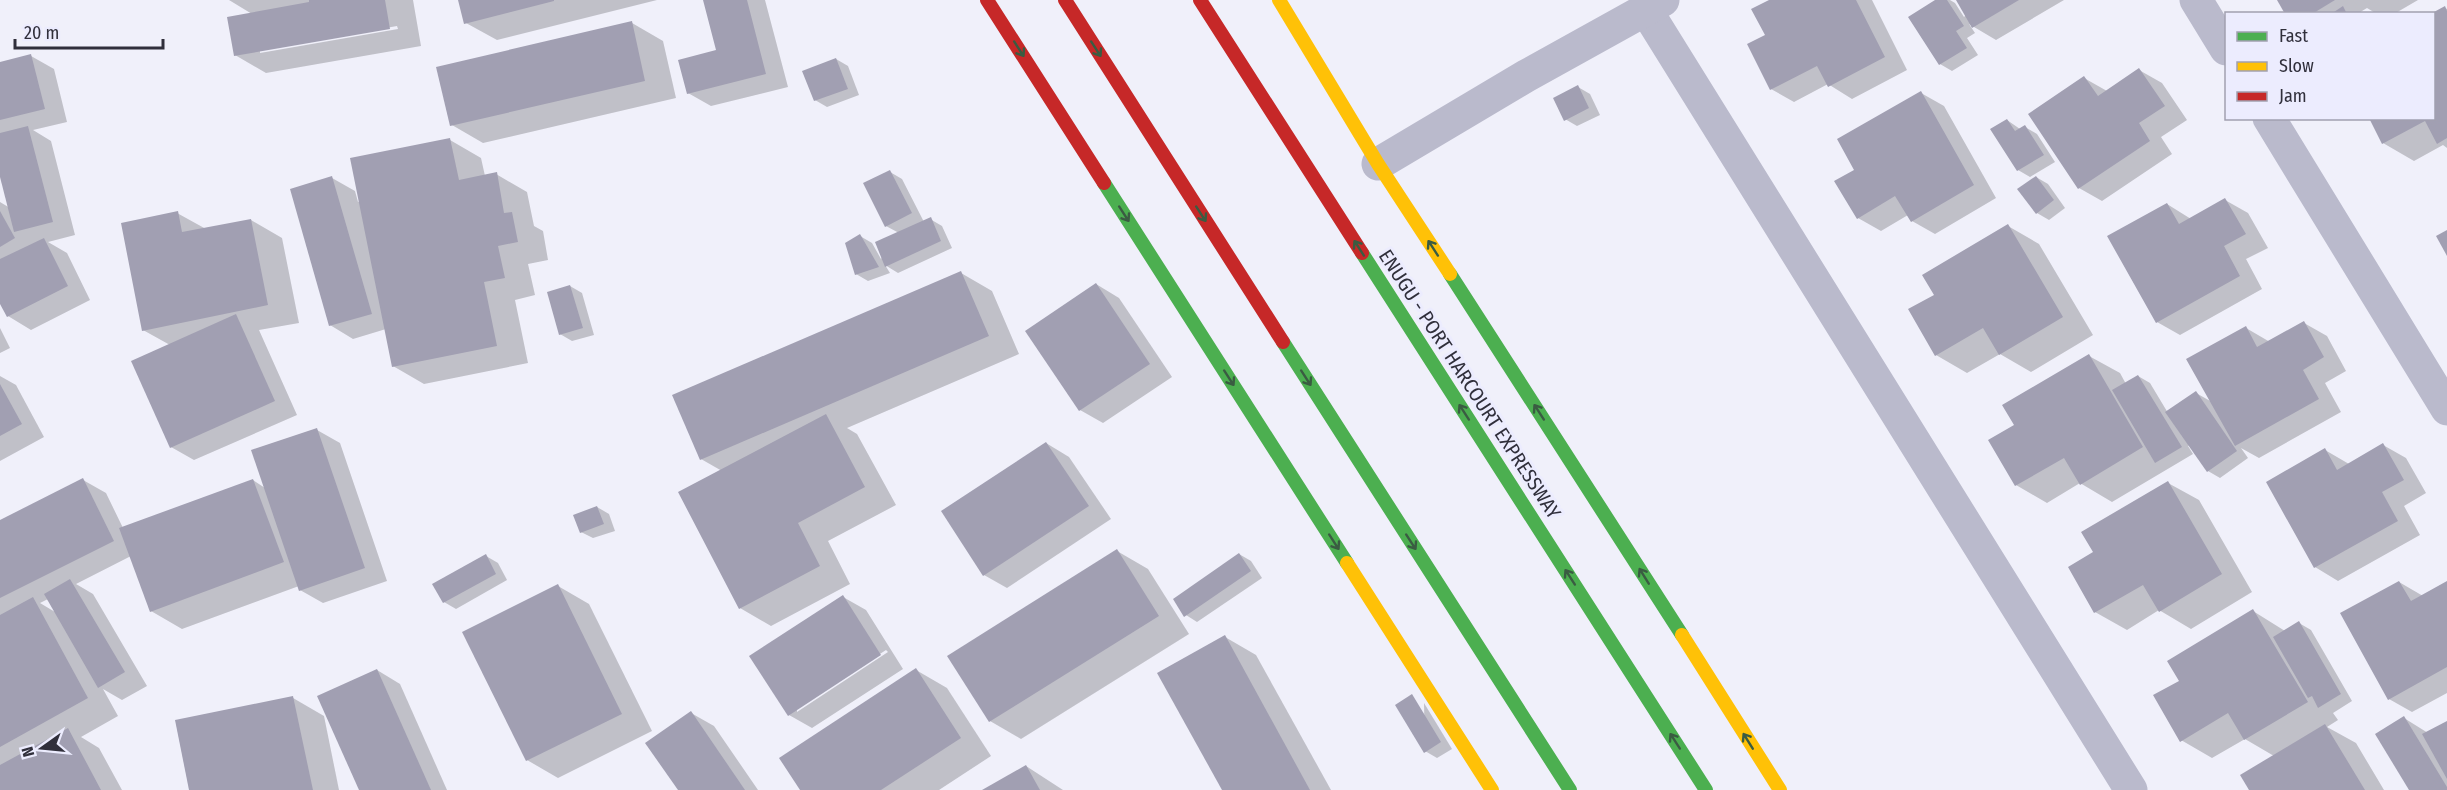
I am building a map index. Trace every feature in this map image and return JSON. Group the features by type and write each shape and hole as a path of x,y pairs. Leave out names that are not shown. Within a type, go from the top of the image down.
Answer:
{"main road":[{"path":"987,0 1492,790"},
{"path":"1065,0 1569,790"},
{"name":"ENUGU - PORT HARCOURT EXPRESSWAY","path":"1200,0 1706,790"},
{"path":"1279,0 1378,164 1579,472 1780,790"}],"street":[{"path":"2196,0 2225,47"},
{"path":"1378,164 1526,76 1654,5 2131,790"},
{"path":"2270,120 2447,409"}],"building":[{"path":"309,0 385,0 390,29 234,56 227,17 309,2"},
{"path":"458,0 554,0 554,1 464,24"},
{"path":"703,0 747,0 766,74 687,94 678,60 716,50"},
{"path":"1769,0 1856,0 1885,57 1828,87 1817,66 1770,90 1747,44 1765,35 1751,9"},
{"path":"1935,0 1947,0 1964,26 1956,31 1967,48 1939,65 1908,17"},
{"path":"1956,0 2019,0 1972,28"},
{"path":"2277,0 2335,0 2315,12 2284,12"},
{"path":"2343,6 2346,12 2334,12"},
{"path":"2445,6 2447,11 2447,138 2437,144 2425,121 2382,144 2370,120 2435,120 2434,12"},
{"path":"632,21 645,81 450,126 436,67"},
{"path":"31,54 45,109 0,120 0,62"},
{"path":"836,58 848,89 814,101 802,71"},
{"path":"2139,68 2165,106 2139,123 2150,141 2078,189 2028,114 2084,76 2098,96"},
{"path":"1578,85 1589,108 1564,121 1553,98"},
{"path":"1921,91 1974,185 1911,222 1895,196 1857,219 1834,181 1854,170 1837,139"},
{"path":"2007,119 2015,131 2025,125 2044,155 2017,171 1990,129"},
{"path":"28,126 53,222 14,232 0,177 0,133"},
{"path":"450,138 459,180 497,172 504,213 512,212 518,242 498,246 505,278 484,282 497,346 392,367 350,158"},
{"path":"890,170 912,213 885,227 863,183"},
{"path":"332,176 372,314 329,326 290,189"},
{"path":"2036,176 2054,200 2036,214 2017,189"},
{"path":"2225,198 2246,234 2224,246 2240,276 2156,323 2107,236 2167,203 2179,224"},
{"path":"0,211 15,238 0,247"},
{"path":"178,211 182,232 251,219 268,305 142,331 121,223"},
{"path":"931,217 941,241 885,267 875,242"},
{"path":"2008,224 2063,317 1999,355 1983,328 1935,356 1908,309 1934,295 1922,275"},
{"path":"2447,230 2447,256 2436,236"},
{"path":"860,234 879,267 855,275 845,243"},
{"path":"44,238 68,286 7,317 0,304 0,259"},
{"path":"961,271 989,336 700,460 672,395"},
{"path":"1096,283 1150,364 1079,411 1025,331"},
{"path":"570,285 583,328 559,335 547,292"},
{"path":"236,314 275,401 170,448 131,361"},
{"path":"2304,321 2324,357 2303,370 2319,399 2235,446 2186,359 2246,326 2257,347"},
{"path":"2089,354 2143,447 2080,485 2064,458 2015,486 1988,440 2014,425 2002,405"},
{"path":"2138,375 2182,447 2155,463 2112,390"},
{"path":"0,384 22,424 0,436"},
{"path":"2196,391 2237,451 2207,472 2165,412"},
{"path":"826,414 865,487 798,523 820,566 739,609 678,492"},
{"path":"317,428 365,568 299,591 251,450"},
{"path":"1046,442 1089,506 983,576 941,511"},
{"path":"2383,443 2404,480 2382,492 2398,521 2314,568 2266,482 2325,448 2337,470"},
{"path":"83,478 114,541 0,598 0,520"},
{"path":"253,479 284,562 150,612 119,528"},
{"path":"2168,481 2222,574 2159,612 2143,585 2094,613 2068,567 2093,552 2081,532"},
{"path":"597,506 604,524 580,533 573,515"},
{"path":"1117,549 1159,616 989,722 947,656"},
{"path":"1239,553 1251,571 1184,617 1173,599"},
{"path":"486,554 496,574 443,603 432,584"},
{"path":"70,579 125,672 98,688 44,594"},
{"path":"2399,581 2411,601 2447,581 2447,667 2388,700 2340,613"},
{"path":"558,584 622,714 526,761 462,632"},
{"path":"843,595 881,655 788,716 749,656"},
{"path":"33,597 88,698 0,747 0,615"},
{"path":"2253,609 2308,702 2244,740 2228,713 2180,742 2153,695 2179,681 2167,661"},
{"path":"2299,621 2341,694 2318,708 2312,696 2308,698 2273,637"},
{"path":"1225,635 1310,790 1222,790 1157,673"},
{"path":"916,668 961,738 881,790 800,790 779,758"},
{"path":"377,669 431,790 359,790 317,696"},
{"path":"1412,694 1441,742 1424,753 1395,705"},
{"path":"293,696 313,790 189,790 175,720"},
{"path":"691,711 745,790 678,790 645,743"},
{"path":"2404,716 2447,790 2409,790 2375,734"},
{"path":"2447,721 2447,779 2422,734"},
{"path":"2325,724 2365,790 2249,790 2240,775"},
{"path":"68,728 101,790 0,790 0,765"},
{"path":"1026,765 1040,790 982,790"}],"traffic: fast":[{"path":"1104,183 1347,563"},
{"path":"1362,253 1706,790"},
{"path":"1450,274 1682,635"},
{"path":"1283,342 1570,790"}],"traffic: slow":[{"path":"1279,0 1378,164 1450,274"},
{"path":"1347,563 1492,790"},
{"path":"1682,635 1780,790"}],"traffic: jam":[{"path":"987,0 1104,183"},
{"path":"1065,0 1283,342"},
{"path":"1200,0 1362,253"}]}
